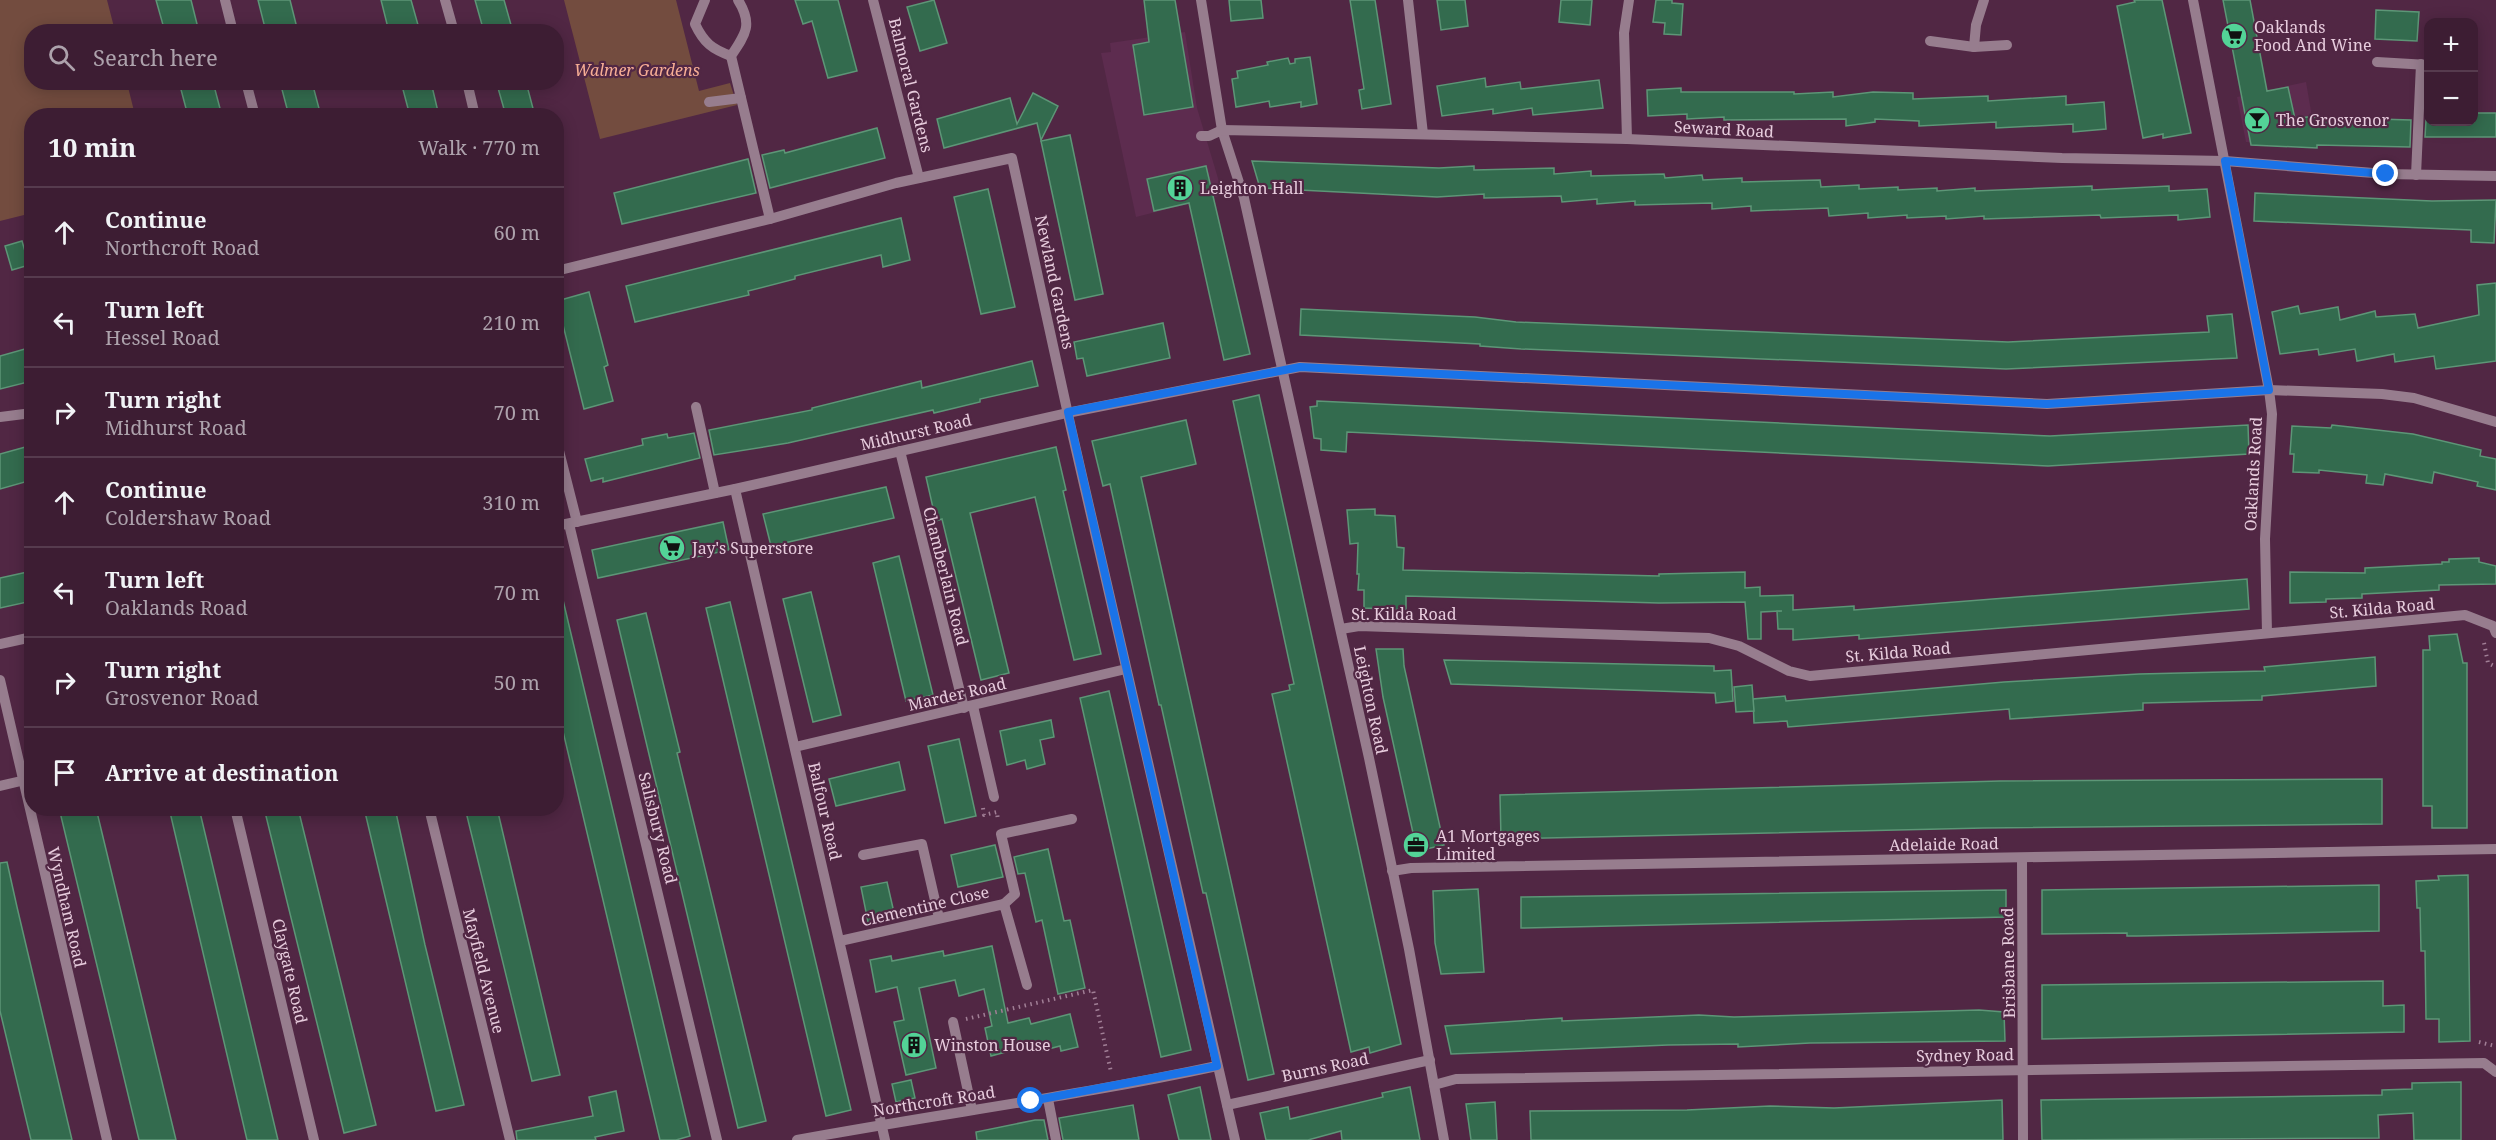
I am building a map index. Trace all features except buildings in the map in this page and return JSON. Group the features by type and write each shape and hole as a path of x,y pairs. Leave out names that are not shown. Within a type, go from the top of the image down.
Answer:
{"street":[{"path":"225,0 231,24"},
{"path":"446,0 452,24"},
{"path":"705,0 695,24 703,41 714,50 731,56"},
{"path":"738,0 747,14 746,35 731,56 770,219"},
{"name":"Balmoral Gardens","path":"873,0 919,178"},
{"name":"Leighton Road","path":"1200,0 1222,130 1244,198 1341,629 1392,871 1444,1140"},
{"path":"1408,0 1423,134"},
{"path":"1627,139 1624,33 1629,0"},
{"path":"1974,47 1976,25 1984,0"},
{"name":"Oaklands Road","path":"2193,0 2272,414 2265,539 2267,633"},
{"path":"1930,41 1974,47 2007,45"},
{"path":"2377,62 2424,64"},
{"path":"2416,175 2424,72"},
{"path":"248,90 253,108"},
{"path":"469,90 473,108"},
{"path":"709,102 741,98"},
{"name":"Seward Road","path":"1201,136 1209,136 1222,130 1627,139 2062,158 2225,161 2416,175 2496,176"},
{"name":"Newland Gardens","path":"919,178 1012,158 1126,669 1235,1140"},
{"path":"564,269 770,219 919,178"},
{"name":"Midhurst Road","path":"564,525 735,489 1068,412 1282,370 1311,368 2047,404 2269,390 2382,394 2414,398 2496,422"},
{"path":"696,407 715,493"},
{"path":"0,417 24,414"},
{"name":"Chamberlain Road","path":"900,451 994,797"},
{"name":"Salisbury Road","path":"564,479 717,1140"},
{"name":"Balfour Road","path":"735,489 885,1140"},
{"name":"St. Kilda Road","path":"1341,629 1359,626 1709,638 1739,646 1789,671 1810,676 2465,615 2493,626 2496,633"},
{"path":"0,644 24,639"},
{"name":"Marder Road","path":"795,747 1126,669"},
{"name":"Wyndham Road","path":"0,680 24,794"},
{"path":"0,786 21,781"},
{"name":"Wyndham Road","path":"29,816 107,1140"},
{"name":"Claygate Road","path":"237,816 314,1140"},
{"name":"Mayfield Avenue","path":"431,816 510,1140"},
{"path":"1004,903 1015,894 1001,834 1072,819"},
{"path":"863,855 922,844 939,918"},
{"name":"Adelaide Road","path":"1392,871 1411,868 2496,849"},
{"name":"Brisbane Road","path":"2022,859 2023,1140"},
{"name":"Clementine Close","path":"840,941 1004,903 1027,985"},
{"path":"953,1022 972,1110"},
{"name":"Burns Road","path":"1227,1105 1430,1060"},
{"name":"Sydney Road","path":"1434,1085 1456,1079 2024,1068 2484,1063 2495,1070"},
{"name":"Northcroft Road","path":"796,1140 882,1124 1048,1099 1217,1066"},
{"path":"1048,1099 1056,1140"}],"path":[{"path":"953,1022 1093,990 1114,1087"},
{"path":"2479,1042 2495,1046"}],"shaded area":[{"path":"1185,32 1197,108 1223,195 1136,217 1101,53 1111,52 1110,43"},
{"path":"2306,82 2317,146 2246,142 2237,97"}],"green space":[{"path":"0,0 107,0 113,24 24,24 24,90 129,90 133,108 24,108 24,215 0,221"},
{"name":"Walmer Gardens","path":"564,0 676,0 699,91 730,83 737,105 600,139"}],"place":[{"name":"Oaklands Food And Wine","path":"2234,36"},
{"name":"The Grosvenor","path":"2257,120"},
{"name":"Leighton Hall","path":"1180,188"},
{"name":"Jay's Superstore","path":"672,548"},
{"name":"A1 Mortgages Limited","path":"1416,845"},
{"name":"Winston House","path":"914,1045"}],"route":[{"path":"1031,1101 1217,1066 1068,412 1300,367 2047,404 2269,390 2225,161 2386,174"}]}
